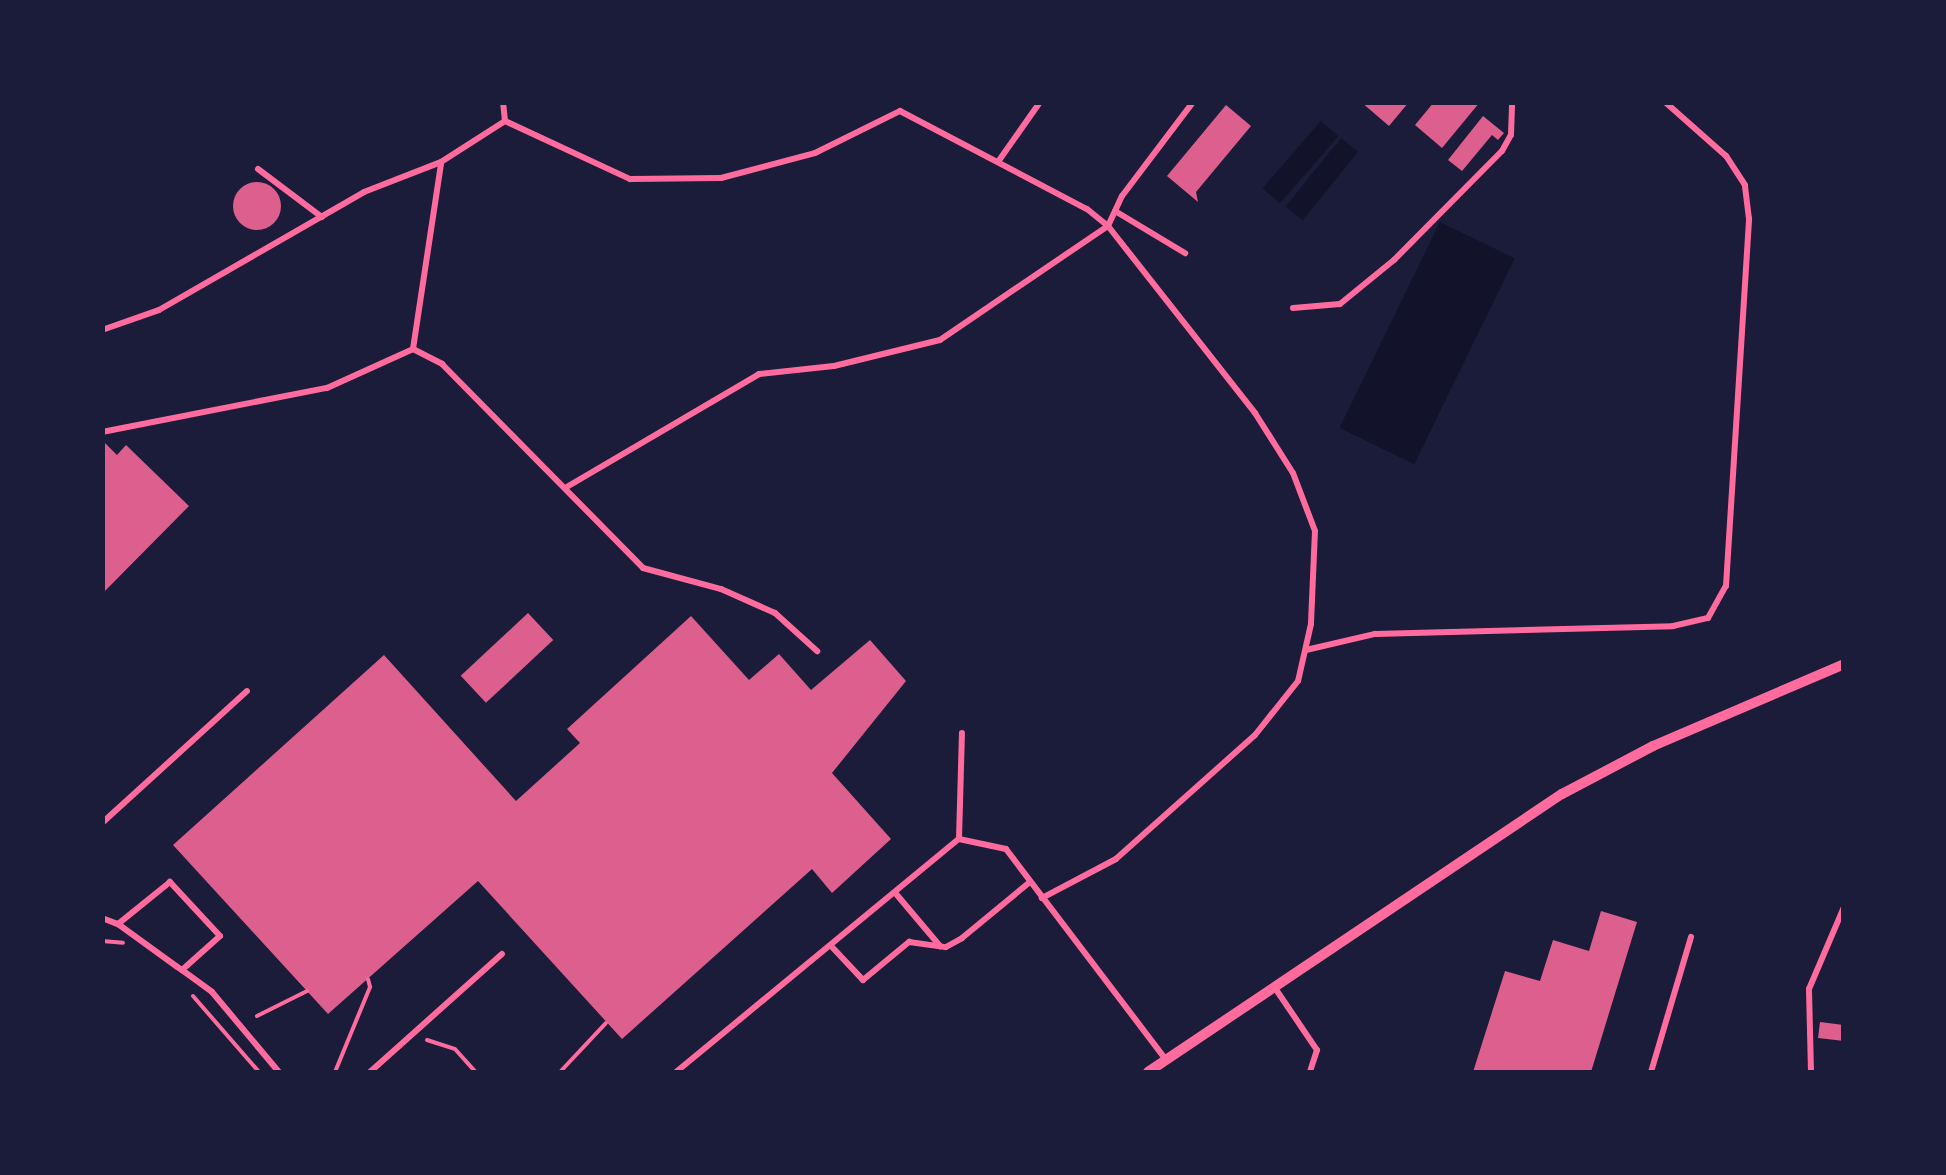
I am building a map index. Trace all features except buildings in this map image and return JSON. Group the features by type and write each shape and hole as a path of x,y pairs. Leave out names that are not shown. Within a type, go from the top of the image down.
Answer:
{"street":[{"path":"1148,1072 1562,794 1653,746 1842,669"}],"lane":[{"path":"503,102 506,121"},
{"path":"1000,159 1040,102"},
{"path":"564,488 760,374 834,366 940,340 1108,226 1192,102"},
{"path":"1293,308 1340,304 1394,260 1502,151 1511,134 1512,102"},
{"path":"1304,651 1374,634 1672,626 1708,618 1726,586 1749,219 1745,185 1726,156 1665,102"},
{"path":"506,121 630,178 721,178 815,154 900,107 1000,159 1108,226 1294,473 1316,531 1298,680 1255,735 1116,860 1042,898"},
{"path":"102,330 159,310 322,217 441,162 506,121"},
{"path":"413,349 441,162"},
{"path":"258,169 322,217"},
{"path":"1115,211 1185,254"},
{"path":"102,432 327,388 413,349"},
{"path":"413,349 442,364 643,568 721,589 775,613 817,651"},
{"path":"102,823 247,691"},
{"path":"676,1072 833,948 960,840 962,734"},
{"path":"960,840 1006,849 1166,1060"},
{"path":"118,924 170,882 220,936 179,968"},
{"path":"833,948 863,980 909,942 940,946 962,938 1030,882"},
{"path":"897,895 940,946"},
{"path":"1811,1072 1809,989 1844,907"},
{"path":"102,918 118,924 212,992 279,1072"},
{"path":"1651,1072 1691,937"},
{"path":"370,1072 502,954"},
{"path":"1275,988 1317,1050 1310,1072"}],"path":[{"path":"179,968 196,1000 260,1072"},
{"path":"336,1072 370,987 368,980"},
{"path":"257,1016 307,991"},
{"path":"560,1072 606,1023"},
{"path":"413,1051 432,1037 455,1049 476,1072"}],"shaded area":[{"path":"1321,121 1338,136 1280,203 1263,188"},
{"path":"1341,138 1358,152 1303,220 1286,206"},
{"path":"1440,222 1515,258 1414,464 1340,428"}]}
